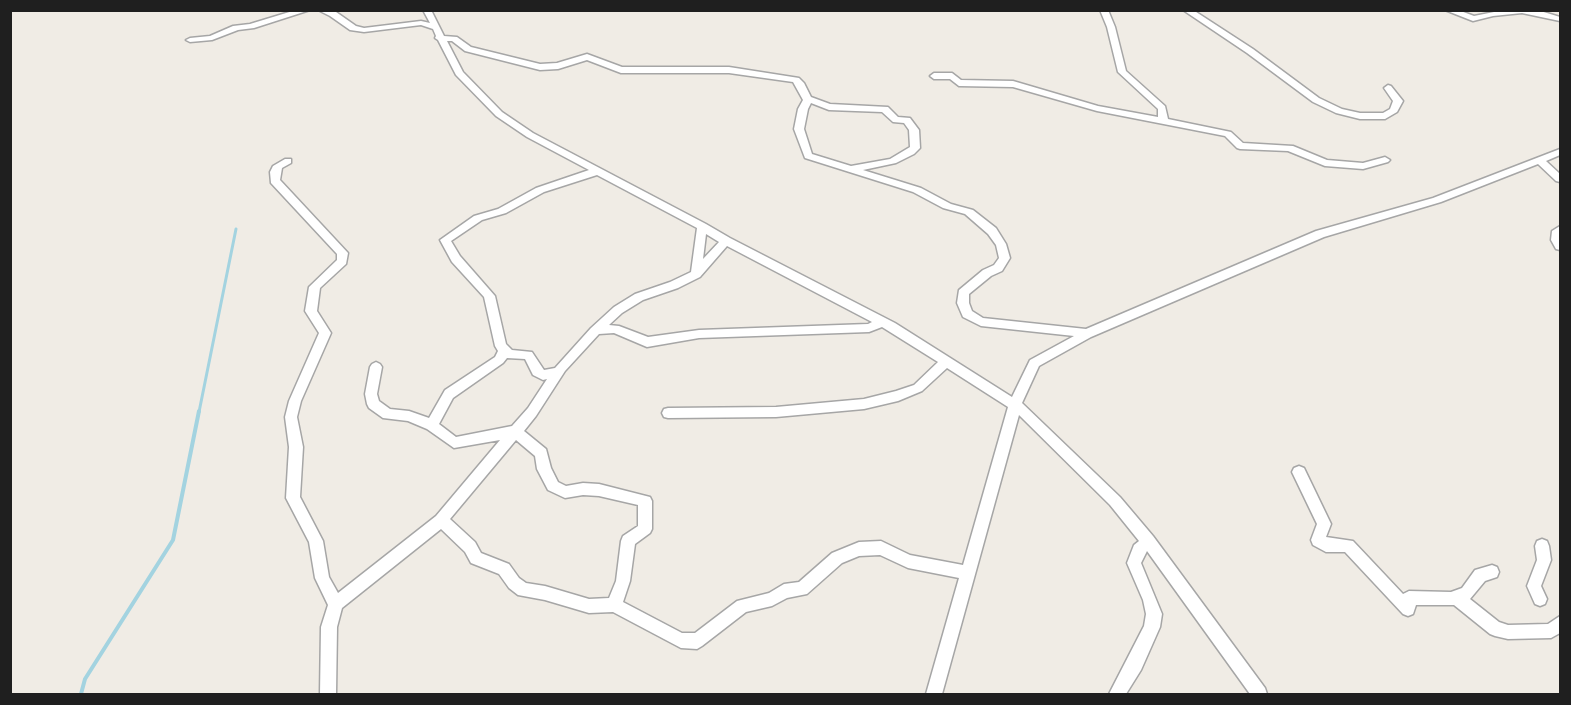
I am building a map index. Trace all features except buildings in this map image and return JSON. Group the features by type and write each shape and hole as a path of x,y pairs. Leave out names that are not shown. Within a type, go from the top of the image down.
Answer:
{"street":[{"path":"190,40 212,38 236,28 306,10"},
{"path":"322,10 333,14 353,28 364,30 421,23 437,33 454,39 468,50 540,67 558,66 587,57 621,69 729,70 796,80 800,83 808,100 799,129 808,156 879,180 917,189 947,206 969,212 992,231 1001,244 1005,258 998,268 987,273 963,292 963,303 967,314 981,322 1087,334"},
{"path":"427,10 459,72 499,114 530,135 882,322 1015,405 1038,424 1115,501 1148,541 1259,694"},
{"path":"1104,10 1111,27 1122,72 1161,108 1163,120"},
{"path":"1187,10 1250,51 1316,99 1339,111 1360,116 1384,116 1394,110 1398,101 1388,88"},
{"path":"1449,10 1473,19 1522,11 1560,19"},
{"path":"934,76 952,76 958,83 1013,84 1097,108 1228,134 1240,146 1290,148 1325,163 1363,166 1385,160"},
{"path":"806,98 829,107 885,110 896,120 908,120 914,130 915,148 911,152 893,161 852,169"},
{"path":"934,694 1015,405 1034,363 1087,334 1320,234 1437,200 1560,152"},
{"path":"1539,160 1560,179"},
{"path":"288,161 278,166 275,181 343,253 342,261 315,287 311,311 325,333 295,401 291,417 296,447 293,498 316,541 322,578 336,604"},
{"path":"558,372 543,375 537,372 534,362 528,356 509,354 501,346 489,296 456,259 445,240 477,218 502,211 540,190 598,171"},
{"path":"696,274 702,226"},
{"path":"1560,230 1556,234 1556,240 1560,246"},
{"path":"328,694 329,627 336,604 441,520 532,412 558,372 618,310 639,297 675,285 696,274 726,241"},
{"path":"597,330 615,329 647,342 699,334 869,328 882,322"},
{"path":"432,425 449,394 499,360 505,350"},
{"path":"668,413 776,412 864,404 898,396 918,388 946,361"},
{"path":"376,367 371,394 372,404 387,414 409,416 432,425 454,443 515,431"},
{"path":"515,431 541,453 544,469 553,486 565,492 582,489 599,490 645,501 645,529 628,541 623,581 614,605"},
{"path":"1299,472 1324,524 1318,540 1326,545 1348,546 1401,596 1451,599 1467,593 1474,580 1480,575 1492,572"},
{"path":"441,520 470,547 476,558 504,569 514,583 523,590 545,593 589,606 614,605 681,640 698,642 742,606 772,599 784,591 802,589 837,558 859,549 881,548 908,561 969,573"},
{"path":"1117,694 1135,664 1152,627 1154,614 1134,563 1139,550 1148,541"},
{"path":"1540,599 1534,586 1544,560 1542,546"},
{"path":"1456,597 1495,629 1508,632 1551,631 1560,623"}],"waterway":[{"path":"199,412 236,229"},
{"path":"81,694 85,679 173,540 199,411"}]}
